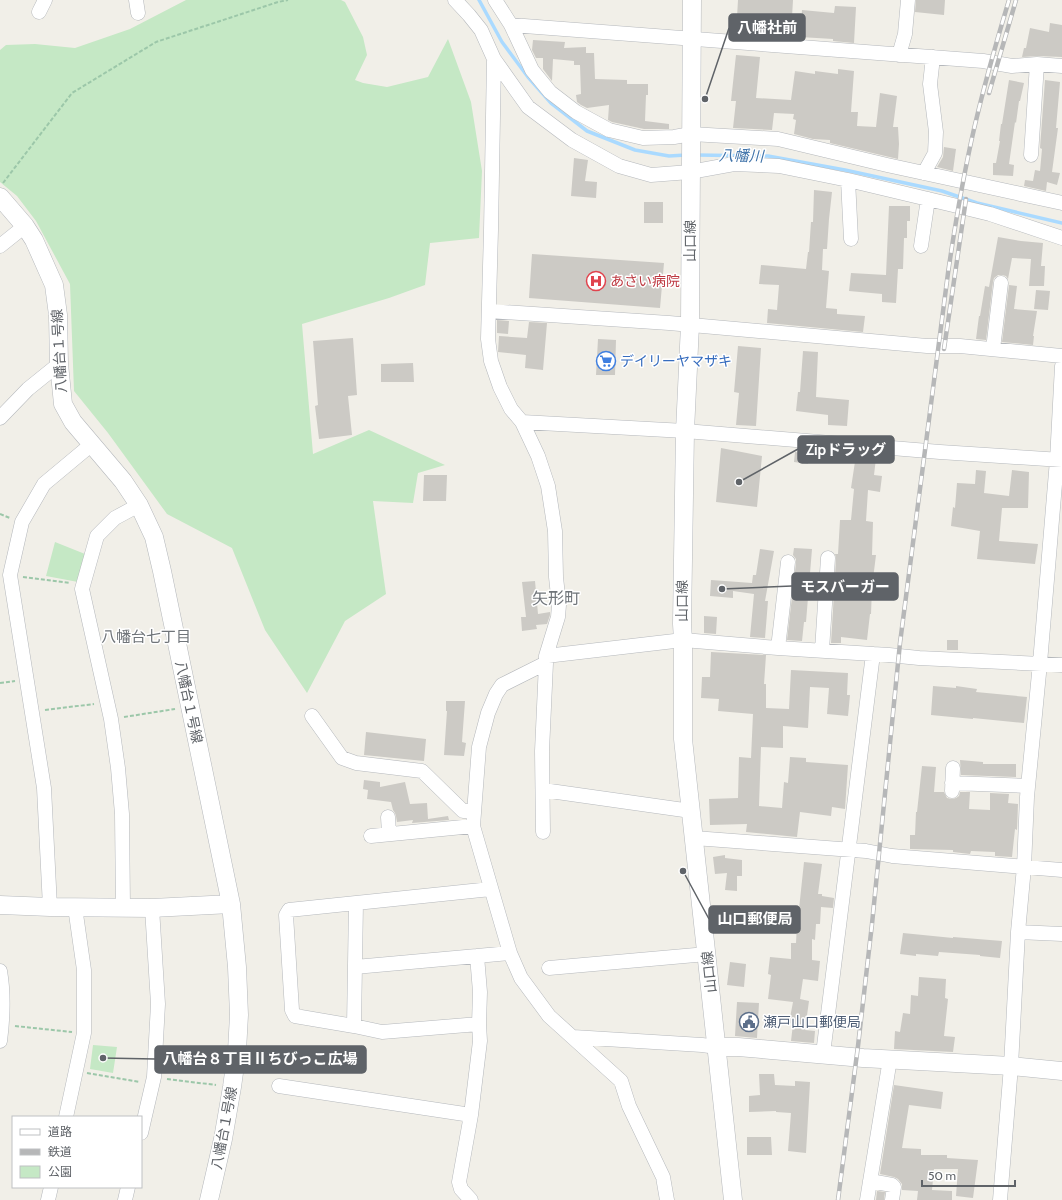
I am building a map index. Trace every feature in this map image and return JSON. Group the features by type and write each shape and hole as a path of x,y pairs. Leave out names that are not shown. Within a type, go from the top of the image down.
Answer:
{"street":[{"path":"455,0 481,30 494,59 528,107 572,140 619,166 651,174 734,164 779,166 848,180 990,214 1062,238"},
{"path":"495,0 511,25 532,70 550,92 576,112 609,130 643,138 674,137 691,139 778,139 1062,203"},
{"name":"山口線","path":"692,0 690,325 685,431 682,624 683,739 733,1200"},
{"path":"899,55 905,34 908,0"},
{"path":"511,25 691,40 983,61 1012,66 1038,64 1062,66"},
{"path":"924,173 935,153 936,132 930,84 933,57"},
{"path":"494,59 488,339 490,361 500,387 511,409 522,422 538,456 548,486 555,531 556,577 559,605 558,618 546,659 542,751 543,832"},
{"path":"1031,155 1038,64"},
{"path":"848,180 851,239"},
{"name":"八幡台１号線","path":"0,197 25,226 38,247 54,285 58,315 59,364 63,404 73,422 123,481 139,505 149,526 162,571 231,904 237,967 239,1015 237,1051 223,1139 209,1200"},
{"path":"921,246 928,199"},
{"path":"0,246 25,226"},
{"path":"993,349 1001,282"},
{"path":"489,311 690,325 927,346 960,346 1062,356"},
{"path":"0,418 28,389 59,364"},
{"path":"1000,1200 1011,1066 1028,786 1060,460 1062,366"},
{"path":"522,422 685,431 940,452 1060,460"},
{"path":"50,907 44,788 10,575 22,522 44,484 92,444"},
{"path":"123,907 122,814 118,768 111,719 82,589 97,536 115,518 139,505"},
{"path":"822,650 824,566"},
{"path":"778,648 785,570"},
{"path":"667,1200 663,1177 629,1106 621,1081 549,1016 521,978 510,953 473,826 479,747 488,713 496,694 502,685 546,659 683,640 919,658 1062,665"},
{"path":"823,1054 847,850 873,654"},
{"path":"312,716 342,758 356,763 422,771 463,811 473,811"},
{"path":"953,768 952,787 1028,786"},
{"path":"543,790 691,811"},
{"path":"388,817 389,833"},
{"path":"371,836 389,833 473,826"},
{"path":"694,838 866,851 892,856 1062,870"},
{"path":"479,1024 382,1032 295,1016 292,1010 286,914 289,910 491,889"},
{"path":"354,1026 356,903"},
{"path":"0,905 152,908 231,904"},
{"path":"66,1116 84,1033 84,970 75,907"},
{"path":"142,1129 153,1081 158,1004 152,908"},
{"path":"1018,932 1062,934"},
{"path":"355,967 510,953"},
{"path":"549,968 707,954"},
{"path":"471,1200 461,1189 459,1182 471,1115 480,1041 478,956"},
{"path":"0,971 2,986 2,1025 0,1041"},
{"path":"573,1037 717,1047 738,1047 890,1059 1011,1066 1062,1071"},
{"path":"867,1200 890,1059"},
{"path":"279,1086 471,1115"},
{"path":"870,1181 892,1185 894,1187 892,1200"},
{"path":"48,1200 51,1188"},
{"path":"125,1200 128,1188"}],"path":[{"path":"0,188 72,93 156,42 288,0"},
{"path":"10,575 83,585"},
{"path":"32,712 107,702"},
{"path":"111,719 189,707"},
{"path":"2,1025 84,1033"},
{"path":"76,1071 153,1081 232,1088"}],"green space":[{"path":"186,0 341,0 345,2 363,37 367,55 355,80 363,83 387,87 428,77 448,39 471,102 482,171 479,238 430,243 425,285 389,298 302,324 313,454 369,430 445,465 418,473 413,503 373,501 386,594 345,621 307,693 265,630 232,548 167,514 108,433 74,391 70,284 36,221 17,196 0,182 0,50 6,45 35,44 75,48 130,29"},
{"path":"55,542 85,554 78,582 46,576"},
{"path":"93,1045 117,1047 113,1073 90,1069"}],"building":[{"path":"738,0 793,0 792,17 758,16 757,35 736,34"},
{"path":"916,0 945,0 944,15 915,12"},
{"path":"835,6 856,7 854,43 833,41 833,39 800,37 802,10 834,13"},
{"path":"1050,23 1062,25 1062,57 1022,57 1024,48 1026,48 1030,28 1049,32"},
{"path":"533,40 565,42 564,48 586,47 586,53 594,53 595,79 627,80 627,84 648,84 645,121 669,124 669,129 644,129 612,122 608,120 609,105 587,108 581,105 577,102 576,95 581,94 580,65 574,65 574,61 553,59 552,81 543,69 543,58 536,58 532,50"},
{"path":"736,55 760,57 756,98 791,100 795,71 815,74 815,71 838,74 838,69 854,71 851,112 858,112 857,126 876,127 880,93 897,96 893,127 898,127 898,159 830,143 830,140 813,139 794,134 796,120 793,119 794,114 774,113 772,130 733,128 736,101 731,101"},
{"path":"1009,80 1024,83 1019,101 1016,123 1015,122 1009,164 1014,165 1013,176 993,175 993,163 996,163"},
{"path":"1045,80 1060,82 1056,128 1058,128 1052,172 1060,173 1057,185 1047,182 1046,191 1024,186 1025,180 1033,181 1035,170 1040,171 1042,149 1040,148"},
{"path":"944,147 956,149 953,171 937,167 943,157"},
{"path":"574,158 588,160 585,181 597,182 596,198 571,196"},
{"path":"814,190 832,192 827,249 823,249 822,270 829,271 826,308 837,309 837,314 865,316 863,332 767,323 768,309 777,310 779,285 759,284 761,265 806,269 811,222 813,222"},
{"path":"644,202 663,202 663,223 644,223"},
{"path":"889,206 910,206 910,221 907,221 907,238 904,238 903,269 898,269 896,303 882,302 882,294 849,291 851,273 886,275"},
{"path":"998,237 1043,243 1041,266 1045,266 1044,286 1029,286 1031,259 1012,258 1008,279 1006,276 1002,275 998,275 994,278 986,340 976,339 985,286 989,287"},
{"name":"あさい病院","path":"532,254 664,263 660,308 529,298"},
{"path":"1009,285 1017,286 1014,309 1037,311 1033,345 1002,342"},
{"path":"1036,290 1050,291 1048,310 1034,309"},
{"path":"497,320 509,321 508,334 497,333"},
{"path":"529,322 547,323 543,370 525,368 526,355 498,352 499,336 527,338"},
{"path":"353,338 357,395 348,396 352,435 319,439 315,406 318,405 313,341"},
{"path":"598,339 616,340 615,375 596,375"},
{"path":"738,346 761,348 756,426 736,425 739,393 734,392"},
{"path":"803,351 818,352 816,397 849,400 847,426 828,425 828,415 796,411 798,392 800,392"},
{"path":"413,363 414,382 381,382 381,364"},
{"path":"721,448 762,456 757,507 716,502"},
{"path":"795,452 809,454 808,464 794,462"},
{"path":"856,455 876,458 874,475 882,476 880,492 868,490 866,521 873,522 872,555 876,555 872,587 871,614 867,640 841,637 841,643 831,643 836,559 835,554 838,554 840,520 851,520 854,489 851,488"},
{"path":"976,470 986,471 984,493 1009,496 1012,470 1029,472 1028,508 1002,508 999,541 1038,544 1035,564 977,559 980,531 951,526 953,507 955,508 957,483 975,484"},
{"path":"424,475 447,475 446,501 423,501"},
{"path":"794,548 812,549 806,622 804,622 802,641 787,640 796,563 796,559 793,555"},
{"path":"760,549 774,551 765,601 768,601 765,638 750,637 754,594 733,591 733,598 710,596 711,580 752,583 753,575 756,575"},
{"path":"535,581 538,614 550,612 550,615 547,624 536,625 537,629 522,631 521,617 526,617 522,582"},
{"path":"704,616 717,617 716,634 704,633"},
{"path":"947,640 958,640 958,650 947,650"},
{"path":"711,652 766,655 764,684 766,684 766,708 789,709 791,670 848,673 847,695 850,695 848,716 827,714 829,688 810,687 808,728 783,726 783,748 761,747 759,806 782,808 784,782 788,783 790,757 806,758 806,762 848,765 845,809 832,807 831,816 800,812 797,837 746,832 747,824 710,825 709,799 738,798 739,757 751,758 753,714 718,711 719,699 701,698 702,677 710,677"},
{"path":"933,686 956,688 956,686 977,689 976,692 1027,697 1024,723 931,715"},
{"path":"446,701 465,701 462,742 466,743 464,756 444,755 447,711"},
{"path":"366,732 426,739 424,761 364,755"},
{"path":"960,760 983,762 983,764 1016,764 1016,777 961,775"},
{"path":"922,766 936,767 934,792 944,792 947,798 952,799 959,796 960,792 970,792 969,809 990,810 990,793 1009,794 1008,803 1018,804 1017,830 1015,829 1012,857 995,856 995,852 971,851 970,854 953,852 953,850 910,849 910,835 915,835 916,812"},
{"path":"364,780 380,782 380,787 405,782 410,804 427,803 428,819 448,816 449,820 412,823 413,820 397,822 391,802 367,799 368,790 363,789"},
{"path":"725,855 725,858 742,860 742,876 737,876 737,891 725,890 727,873 715,874 713,857"},
{"path":"804,862 822,864 818,894 834,898 833,908 821,907 820,924 816,924 815,940 812,939 812,960 820,961 818,981 803,979 800,999 809,1001 805,1030 815,1031 814,1043 791,1041 793,1024 789,1023 793,1002 768,999 771,975 768,974 770,957 791,959 791,943 796,943 797,923 794,922 795,909 799,909"},
{"path":"903,933 1002,941 1000,958 939,952 938,956 900,954"},
{"path":"730,962 746,964 744,987 727,985"},
{"path":"919,977 946,979 945,998 948,999 944,1036 955,1037 953,1052 894,1049 895,1031 900,1032 903,1013 910,1014 911,995 918,996"},
{"path":"737,1002 759,1003 757,1038 735,1036"},
{"path":"759,1074 774,1074 775,1085 795,1086 795,1081 810,1082 806,1153 788,1151 791,1113 776,1111 749,1112 749,1096 760,1095"},
{"path":"894,1085 943,1092 941,1109 909,1105 902,1148 921,1149 921,1155 947,1155 947,1158 978,1160 973,1198 956,1196 958,1169 934,1169 932,1190 952,1191 952,1200 917,1200 918,1191 902,1190 902,1184 898,1179 880,1174"},
{"path":"747,1137 771,1137 772,1155 747,1155"},
{"path":"877,1191 885,1192 884,1200 876,1200"}],"waterway":[{"name":"八幡川","path":"479,0 502,42 528,77 551,103 587,131 635,150 669,156 686,155"},
{"name":"八幡川","path":"696,155 768,156 845,170 942,191 977,203 1062,223"}],"railway":[{"path":"838,1200 872,924 900,643 948,273 966,165 974,129 990,64 1009,0"},
{"path":"989,93 1016,0"},
{"path":"944,349 966,199"}],"place":[{"name":"八幡社前","path":"705,99"},
{"name":"あさい病院","path":"596,281"},
{"name":"デイリーヤマザキ","path":"606,361"},
{"name":"Zipドラッグ","path":"739,482"},
{"name":"モスバーガー","path":"722,589"},
{"name":"山口郵便局","path":"683,871"},
{"name":"瀬戸山口郵便局","path":"749,1022"},
{"name":"八幡台８丁目Ⅱちびっこ広場","path":"103,1058"}],"district":[{"name":"矢形町","path":"556,598"},
{"name":"八幡台七丁目","path":"146,637"}]}
